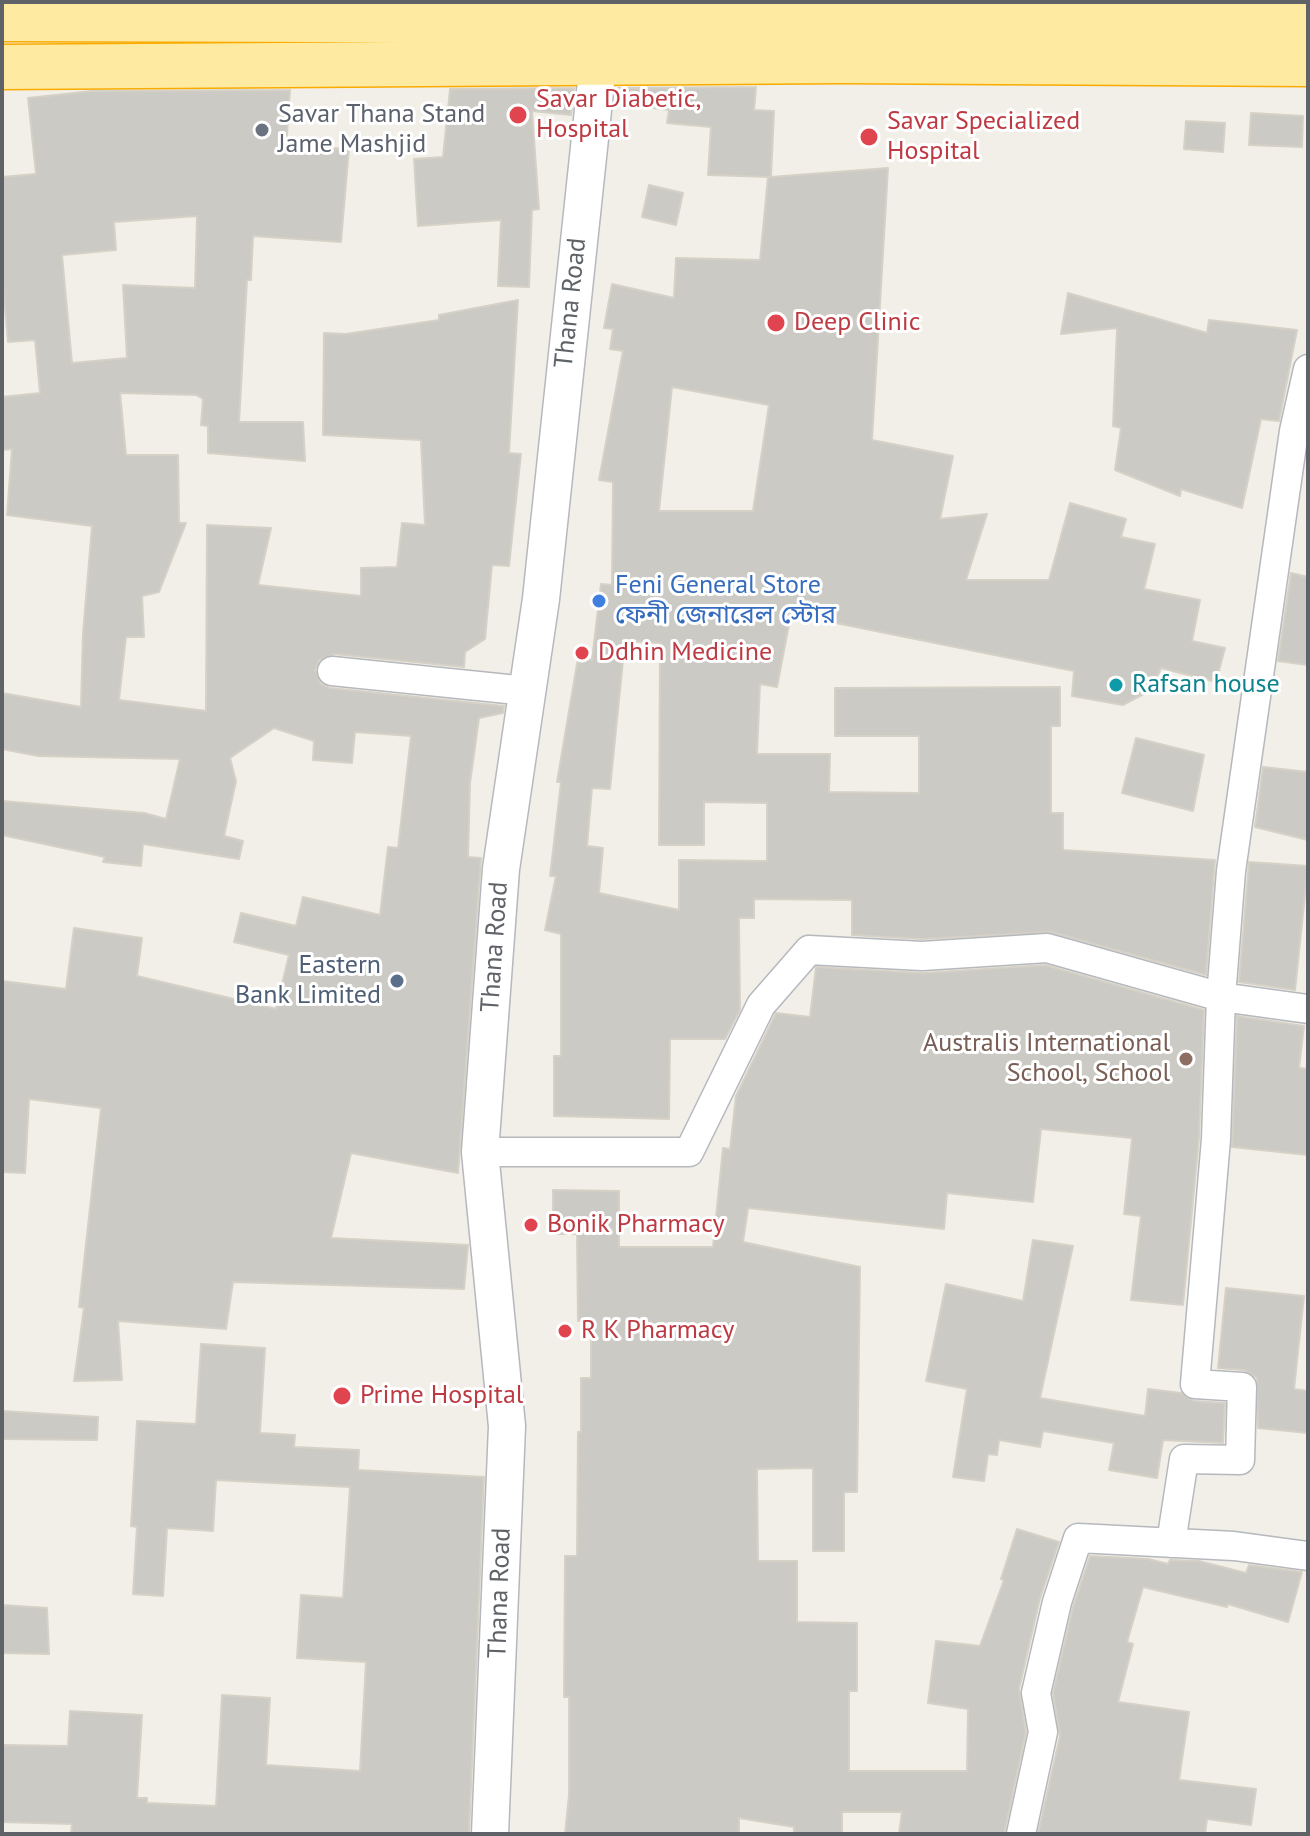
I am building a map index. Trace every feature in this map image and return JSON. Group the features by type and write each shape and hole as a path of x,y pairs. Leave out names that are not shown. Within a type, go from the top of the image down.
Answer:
{"highway":[{"path":"2,19 1308,23"},
{"path":"2,67 598,63 1308,64"}],"street":[{"name":"Thana Road","path":"490,1834 507,1426 480,1152 501,869 541,599 598,63"},
{"path":"1171,1543 1184,1459 1240,1460 1242,1387 1195,1384 1216,1139 1221,997 1231,871 1294,431 1308,369"},
{"path":"332,671 527,691"},
{"path":"480,1152 689,1152 761,1005 809,950 922,956 1047,948 1221,997 1308,1009"},
{"path":"1021,1834 1043,1732 1036,1693 1057,1602 1078,1538 1234,1546 1308,1556"}],"building":[{"path":"756,87 754,110 774,111 771,177 708,175 711,127 667,123 669,110 615,103 616,88"},
{"path":"574,88 571,115 532,111 539,209 532,210 529,287 498,286 501,220 418,226 414,159 443,157 450,89"},
{"path":"290,90 286,150 349,148 341,242 253,236 251,280 247,280 239,422 303,422 305,461 208,453 208,426 201,425 203,399 196,395 120,393 126,455 178,455 179,523 186,523 159,592 142,596 144,637 126,637 119,700 206,711 207,525 271,528 258,585 361,596 361,568 397,567 402,523 425,525 421,440 323,435 324,333 346,334 439,320 439,315 518,300 509,453 521,454 509,566 492,565 485,639 465,652 464,667 334,654 319,660 315,670 321,684 330,688 504,706 503,713 479,718 470,783 468,857 481,858 458,1173 351,1153 331,1238 468,1245 464,1289 233,1282 226,1329 118,1321 122,1380 74,1381 84,1308 79,1307 101,1108 29,1099 25,1173 2,1172 2,981 66,989 74,928 142,938 137,976 276,1009 289,955 234,942 241,913 296,926 303,897 380,915 388,847 398,848 411,736 355,732 352,763 313,760 314,741 274,728 230,758 236,781 224,836 243,841 239,859 143,844 141,866 103,862 105,857 2,835 2,801 144,813 166,819 180,759 38,756 2,749 2,693 81,707 83,633 92,526 7,515 12,449 2,450 2,397 40,393 35,340 8,342 2,275 2,177 36,174 28,98 92,91","holes":["197,216 195,288 123,285 127,358 72,363 62,255 116,250 114,222"]},
{"path":"1251,113 1303,116 1302,147 1249,145"},
{"path":"1186,121 1225,123 1223,152 1184,149"},
{"path":"888,168 872,440 953,456 940,519 987,514 966,580 1049,580 1070,503 1126,519 1121,537 1155,544 1144,589 1200,600 1192,641 1225,648 1216,682 1161,668 1151,690 1123,705 1072,696 1074,671 791,614 777,687 760,684 757,754 830,754 829,792 919,793 919,736 835,736 835,688 1060,687 1060,726 1051,726 1051,813 1063,813 1063,850 1215,860 1206,975 1051,932 922,939 852,935 852,900 754,899 754,918 739,918 740,1010 725,1039 670,1039 669,1119 554,1116 554,1056 561,1056 561,934 545,930 556,876 550,876 561,782 557,782 578,658 592,660 601,584 612,585 613,482 599,480 623,351 610,349 613,329 604,328 612,284 674,298 676,258 760,260 768,177","holes":["672,387 769,405 753,511 659,511","625,641 660,643 659,845 704,845 704,802 767,803 767,861 679,860 679,910 599,893 603,848 587,846 592,788 610,789"]},
{"path":"649,185 683,193 676,225 642,217"},
{"path":"1068,293 1207,333 1209,320 1297,330 1279,421 1261,419 1242,508 1181,489 1180,496 1115,470 1121,428 1113,426 1117,328 1061,334"},
{"path":"1291,573 1308,577 1308,665 1278,661"},
{"path":"1136,738 1204,755 1193,811 1122,793"},
{"path":"1263,767 1308,772 1308,840 1255,827"},
{"path":"1249,862 1308,866 1295,990 1239,982"},
{"path":"1045,965 1204,1010 1199,1138 1183,1305 1131,1300 1141,1216 1124,1214 1132,1138 1041,1129 1033,1202 947,1193 944,1229 748,1208 743,1242 860,1267 857,1492 844,1492 844,1551 813,1551 813,1468 757,1469 758,1561 797,1561 797,1622 857,1623 857,1691 849,1691 849,1771 967,1771 968,1709 928,1703 936,1641 980,1646 1004,1580 1001,1579 1017,1529 1059,1542 1040,1598 1019,1689 1026,1732 1004,1834 899,1834 902,1812 842,1812 842,1834 794,1834 794,1827 739,1818 739,1834 565,1834 569,1795 569,1697 564,1697 565,1556 577,1556 581,1378 591,1378 591,1321 578,1321 577,1234 553,1234 553,1190 619,1191 619,1247 713,1247 723,1148 730,1149 736,1096 776,1013 810,1017 816,967 923,973"},
{"path":"1237,1016 1304,1026 1299,1068 1308,1069 1308,1155 1232,1147"},
{"path":"1033,1240 1073,1246 1040,1398 1145,1416 1148,1389 1181,1393 1194,1401 1225,1403 1223,1443 1163,1440 1157,1478 1109,1470 1114,1443 1043,1431 1040,1447 999,1440 997,1455 988,1454 984,1481 953,1477 967,1389 926,1381 946,1284 1023,1301"},
{"path":"1226,1288 1304,1296 1294,1389 1308,1391 1308,1433 1258,1428 1257,1378 1244,1370 1218,1368"},
{"path":"201,1344 265,1348 260,1433 295,1435 294,1447 359,1450 358,1470 484,1477 469,1834 71,1834 72,1824 2,1822 2,1745 68,1746 70,1711 142,1715 137,1798 147,1798 147,1803 216,1806 222,1695 270,1698 266,1765 360,1771 366,1662 297,1658 301,1595 343,1598 350,1487 216,1480 213,1531 167,1528 163,1596 133,1594 137,1527 131,1526 137,1421 196,1424"},
{"path":"2,1411 98,1417 97,1440 2,1439"},
{"path":"1090,1556 1148,1559 1168,1564 1170,1560 1199,1561 1246,1573 1249,1565 1302,1572 1288,1622 1228,1604 1227,1607 1143,1587 1127,1642 1133,1644 1118,1702 1189,1712 1179,1780 1256,1789 1251,1825 1207,1819 1205,1834 1038,1834 1060,1736 1053,1693 1073,1607"},
{"path":"2,1605 47,1608 49,1654 2,1653"}],"place":[{"name":"Savar Diabetic, Hospital","path":"518,115"},
{"name":"Savar Thana Stand Jame Mashjid","path":"262,130"},
{"name":"Savar Specialized Hospital","path":"869,137"},
{"name":"Deep Clinic","path":"776,323"},
{"name":"Feni General Store ফেনী জেনারেল স্টোর","path":"599,601"},
{"name":"Ddhin Medicine","path":"582,653"},
{"name":"Rafsan house","path":"1116,685"},
{"name":"Eastern Bank Limited","path":"397,981"},
{"name":"Australis International School, School","path":"1186,1059"},
{"name":"Bonik Pharmacy","path":"531,1225"},
{"name":"R K Pharmacy","path":"565,1331"},
{"name":"Prime Hospital","path":"342,1396"}]}
